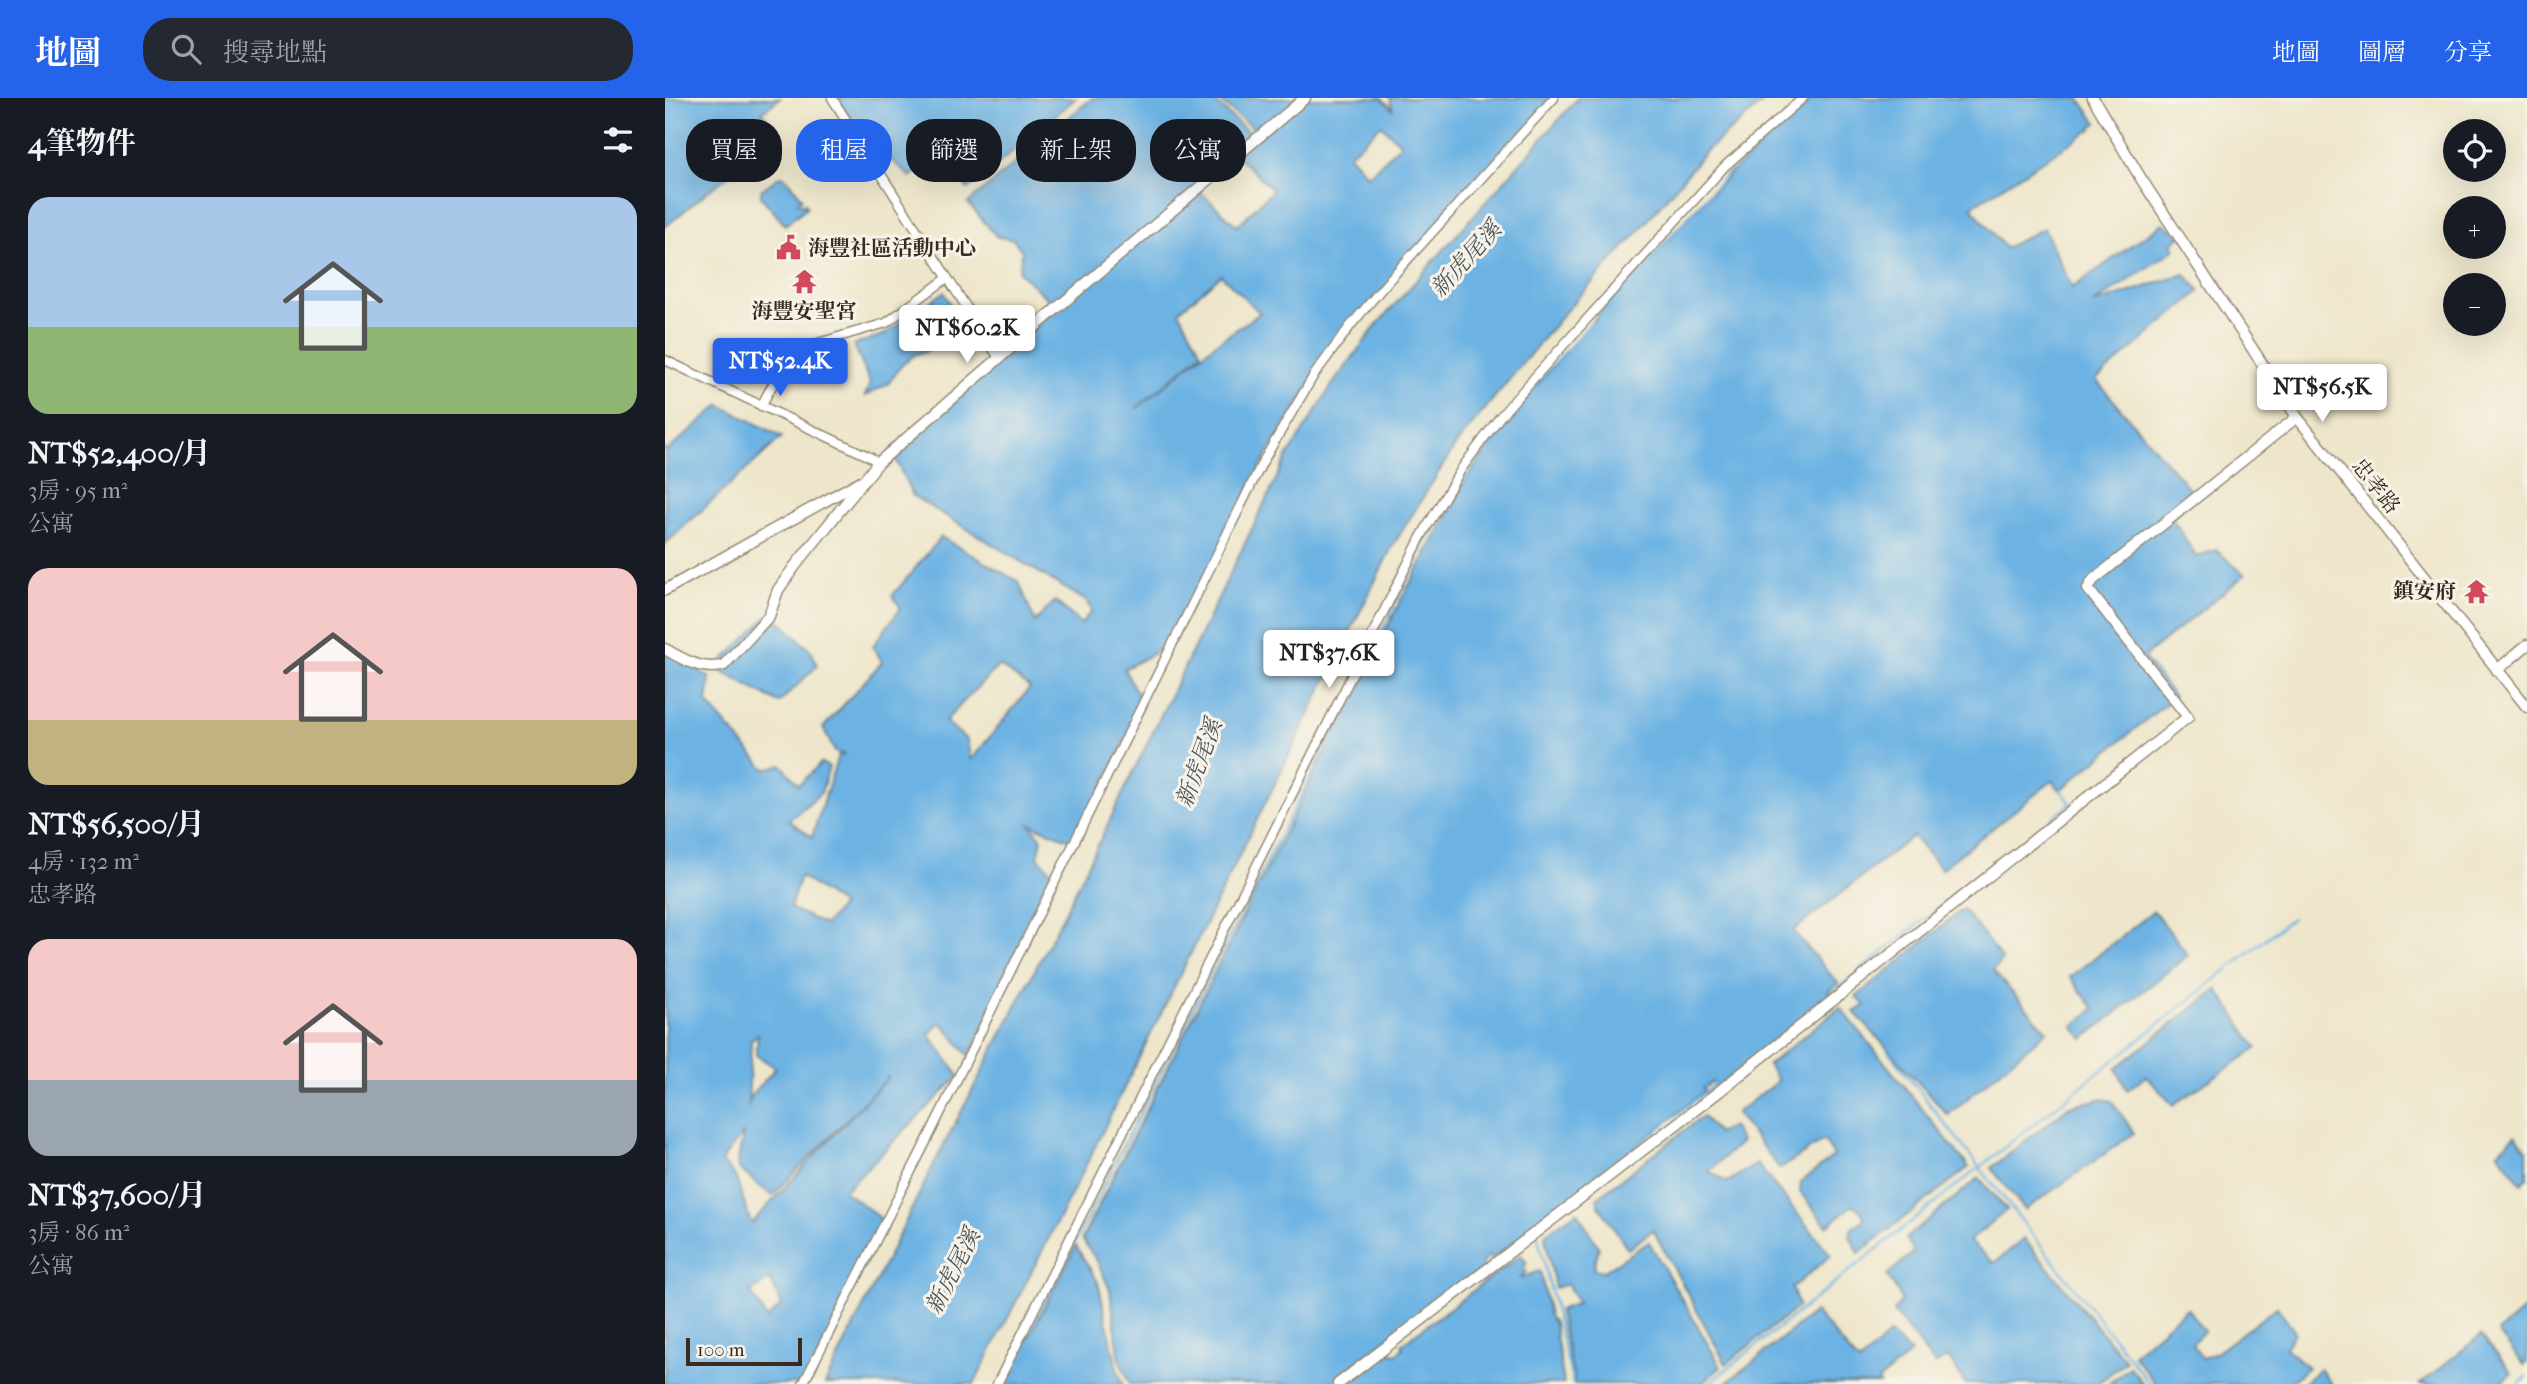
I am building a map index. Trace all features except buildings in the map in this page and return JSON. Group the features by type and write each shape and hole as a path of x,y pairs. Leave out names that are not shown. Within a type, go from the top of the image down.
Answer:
{"street":[{"path":"832,98 999,358"},
{"path":"665,649 689,662 716,668 724,665 769,616 778,590 795,566 878,463 1305,98"},
{"path":"803,1384 930,1134 1262,463 1288,417 1314,375 1359,316 1554,98"},
{"path":"997,1384 1422,535 1462,468 1499,418 1725,166 1803,98"},
{"name":"忠孝路","path":"2093,98 2140,177 2297,418 2527,707"},
{"path":"761,405 786,360 801,348 886,323 946,279"},
{"path":"665,360 878,463"},
{"path":"1338,1384 1717,1093 2188,717 2088,589 2093,580 2297,418"},
{"path":"665,590 865,479"},
{"path":"2497,670 2527,645"}],"water":[{"path":"665,98 780,98 762,112 768,119 686,119 686,182 720,182 665,227"},
{"path":"837,98 1076,98 1051,119 1016,119 1016,149 1002,160 1002,119 906,119 906,173 892,161 892,119 850,119"},
{"path":"1092,98 1210,98 1234,119 1150,119 1150,182 1205,182 1197,189 1237,226 1273,190 1246,164 1246,130 1256,139 1261,135 1246,123 1246,119 1242,119 1216,98 1382,98 1393,110 1390,98 1554,98 1428,238 1322,364 1265,459 1173,643 1124,669 1143,704 1075,842 1030,824 1042,839 1038,857 1057,877 969,1056 941,1022 929,1034 959,1076 844,1191 886,1222 805,1384 665,1384 665,648 710,678 707,703 765,769 782,765 799,785 821,763 829,767 821,793 789,820 812,837 838,756 845,755 835,752 823,728 882,662 873,646 901,608 892,596 941,537 1019,582 1035,622 1055,601 1081,624 1092,611 1086,601 913,496 891,450 1057,308 1019,272 1022,251 1013,239 997,237 968,203 993,182 1002,182 1002,174 1016,162 1016,182 1136,182 1136,119 1067,119","holes":["1381,125 1401,144 1368,176 1349,155","1221,275 1260,313 1215,344 1136,409 1202,353 1179,311","999,665 1030,688 971,760 967,740 945,721","800,876 842,905 825,925 790,908","758,1034 756,1055 776,1068 751,1095 748,1107 751,1040","889,1076 752,1223 735,1176 721,1161 743,1133 737,1167 772,1196","770,1279 782,1305 767,1319 751,1292"]},
{"name":"新虎尾溪","path":"1578,98 1768,98 1705,152 1638,232 1565,312 1457,443 1392,547 1080,1177 974,1384 825,1384 935,1162 1064,914 1287,457 1332,385 1376,326"},
{"path":"1814,98 2079,98 2097,123 2092,129 1971,207 2005,248 2044,228 2072,288 2163,223 2181,236 2172,243 2175,249 2093,304 2185,274 2200,291 2096,380 2194,494 2172,518 2196,557 2216,550 2245,575 2144,657 2174,697 2060,790 2052,781 1941,869 1913,836 1793,931 1838,983 1828,991 1831,995 1717,1087 1712,1082 1703,1089 1705,1091 1492,1260 1490,1256 1482,1262 1484,1267 1327,1384 1130,1384 1120,1361 1110,1290 1097,1261 1082,1239 1402,598 1466,480 1519,406 1607,304 1731,173"},
{"path":"782,176 785,177 802,198 798,203 805,203 807,207 785,225 761,197 761,190 772,182 782,182"},
{"path":"961,182 976,182 968,189"},
{"path":"944,292 959,319 925,352 916,354 902,365 888,384 865,396 870,383 854,345 885,334"},
{"path":"720,405 782,437 665,544 665,449 667,451"},
{"path":"771,613 812,652 817,666 779,703 715,668"},
{"path":"1963,909 2002,959 1993,971 2047,1031 1948,1115 1854,1012 1865,1005 1856,997"},
{"path":"2154,911 2188,955 2083,1039 2073,1026 2094,1009 2070,977"},
{"path":"2217,989 2257,1048 2173,1105 2146,1076 2127,1090 2116,1068"},
{"path":"1840,1007 1969,1167 1859,1253 1850,1236 1852,1228 1862,1221 1864,1216 1857,1207 1851,1206 1827,1226 1800,1192 1801,1182 1834,1156 1824,1140 1780,1169 1736,1113 1778,1081 1768,1065"},
{"path":"2100,1099 2112,1101 2134,1133 2025,1210 1991,1168 2070,1106"},
{"path":"1703,1116 1718,1134 1732,1126 1741,1142 1709,1171 1727,1182 1757,1164 1831,1255 1792,1288 1799,1306 1726,1364 1653,1230 1628,1249 1598,1204 1597,1198"},
{"path":"2516,1135 2527,1151 2527,1178 2521,1184 2498,1152"},
{"path":"1979,1178 2007,1210 1969,1241 1994,1263 2024,1239 2126,1361 2097,1384 1966,1384 1948,1357 1935,1365 1894,1312 1902,1299 1887,1275 1914,1252 1906,1238"},
{"path":"1577,1212 1599,1248 1593,1269 1604,1271 1649,1242 1721,1367 1701,1384 1575,1384 1559,1310 1578,1303 1567,1284 1555,1288 1545,1237 1546,1233"},
{"path":"1076,1246 1098,1282 1117,1369 1123,1384 1005,1384"},
{"path":"1521,1255 1527,1263 1523,1267 1526,1271 1521,1278 1539,1271 1541,1274 1549,1316 1554,1323 1564,1384 1349,1384 1390,1352 1396,1354 1403,1349 1402,1344"},
{"path":"2277,1307 2295,1332 2285,1348 2308,1367 2289,1384 2156,1384 2133,1355 2187,1308 2204,1331 2192,1344 2202,1358 2214,1354"},
{"path":"2527,1307 2527,1362 2524,1365 2498,1332"},
{"path":"1815,1312 1859,1363 1889,1334 1911,1353 1878,1381 1880,1384 1725,1384"},
{"path":"2481,1335 2512,1373 2499,1384 2420,1384"},
{"path":"2130,1367 2143,1384 2108,1384"},
{"path":"2320,1369 2332,1384 2302,1384"}],"waterway":[{"path":"1643,266 1737,163 1811,98"},
{"path":"1003,1384 1336,725 1430,532 1489,443 1540,379 1591,323"},
{"path":"1830,994 2071,803 2060,789"},
{"path":"1708,1384 2292,918"},
{"path":"1888,1051 2150,1384"},
{"path":"1558,1209 1717,1083"},
{"path":"1537,1233 1573,1384"},
{"path":"2519,1384 2527,1377"},
{"path":"1330,1384 1336,1379"}],"place":[{"name":"海豐社區活動中心","path":"788,248"},
{"name":"海豐安聖宮","path":"804,282"},
{"name":"鎮安府","path":"2476,591"}]}
